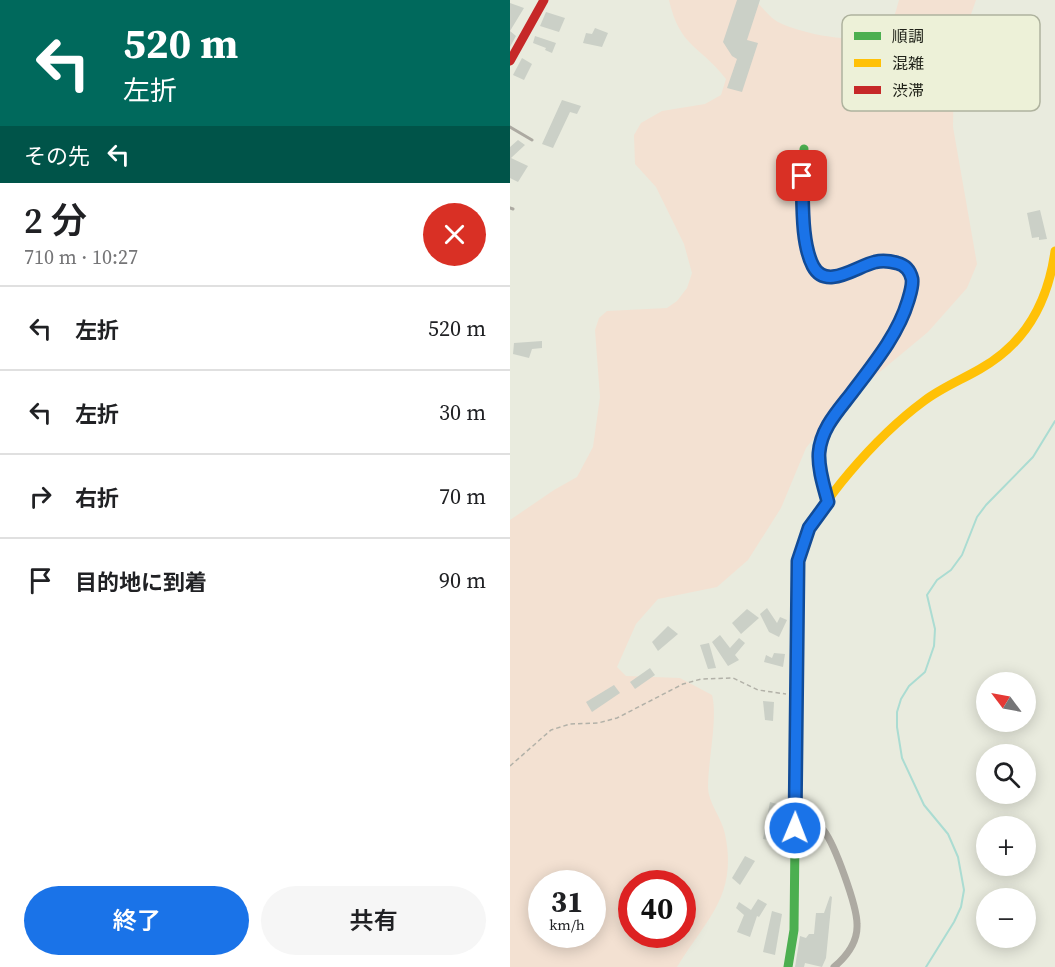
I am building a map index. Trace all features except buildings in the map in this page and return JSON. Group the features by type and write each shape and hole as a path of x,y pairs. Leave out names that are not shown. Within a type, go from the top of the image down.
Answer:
{"street":[{"path":"510,61 544,0"},
{"path":"804,149 802,176 805,228 810,256 817,272 835,277 875,262 891,262 909,270 912,280 910,294 901,319 876,361 826,428 819,452 828,502"},
{"path":"788,967 794,930 798,561 809,528 880,440 903,418 939,390 1010,349 1043,300 1051,280 1055,251"},
{"path":"796,808 816,823 831,843 858,924 854,943 844,958 834,967"}],"lane":[{"path":"510,127 532,140"}],"path":[{"path":"510,766 551,730 570,724 598,723 617,718 674,687 701,679 733,678 758,690 795,696"}],"shaded area":[{"path":"669,0 755,0 772,18 789,27 842,38 842,111 953,111 953,127 977,264 967,288 928,332 840,405 806,448 781,508 748,560 717,587 658,599 636,624 617,667 626,676 680,678 712,695 714,704 708,787 710,799 725,834 728,856 727,874 717,906 696,938 696,870 618,870 618,948 690,948 677,967 510,967 510,520 577,477 593,447 600,397 595,330 599,318 607,311 667,308 677,301 687,288 692,273 684,244 656,187 635,164 634,135 641,123 662,111 705,104 721,95 726,79 679,28"},
{"path":"899,0 976,0 971,15 894,15"}],"waterway":[{"path":"926,967 954,922 961,907 964,890 958,857 948,834 924,805 902,758 897,712 901,699 909,686 925,672 934,646 935,629 927,595 937,580 951,570 962,555 977,517 1033,457 1055,421"}],"traffic: fast":[{"path":"804,149 802,215 804,234 813,265 821,274 828,277 842,276 878,262 897,262 907,269 911,280 910,294 905,310 883,350"},
{"path":"788,967 794,930 798,560"}],"traffic: slow":[{"path":"798,560 816,518 849,473 869,451 924,401 996,359 1022,334 1032,320 1047,287 1055,251"},
{"path":"828,502 819,465 822,439 845,398 883,350"}],"traffic: jam":[{"path":"510,61 544,0"}],"route":[{"path":"795,828 795,659 798,561 809,528 828,502 819,452 826,428 876,361 901,319 907,306 912,280 909,270 902,265 882,261 835,277 817,272 810,256 805,228 802,176"}]}
